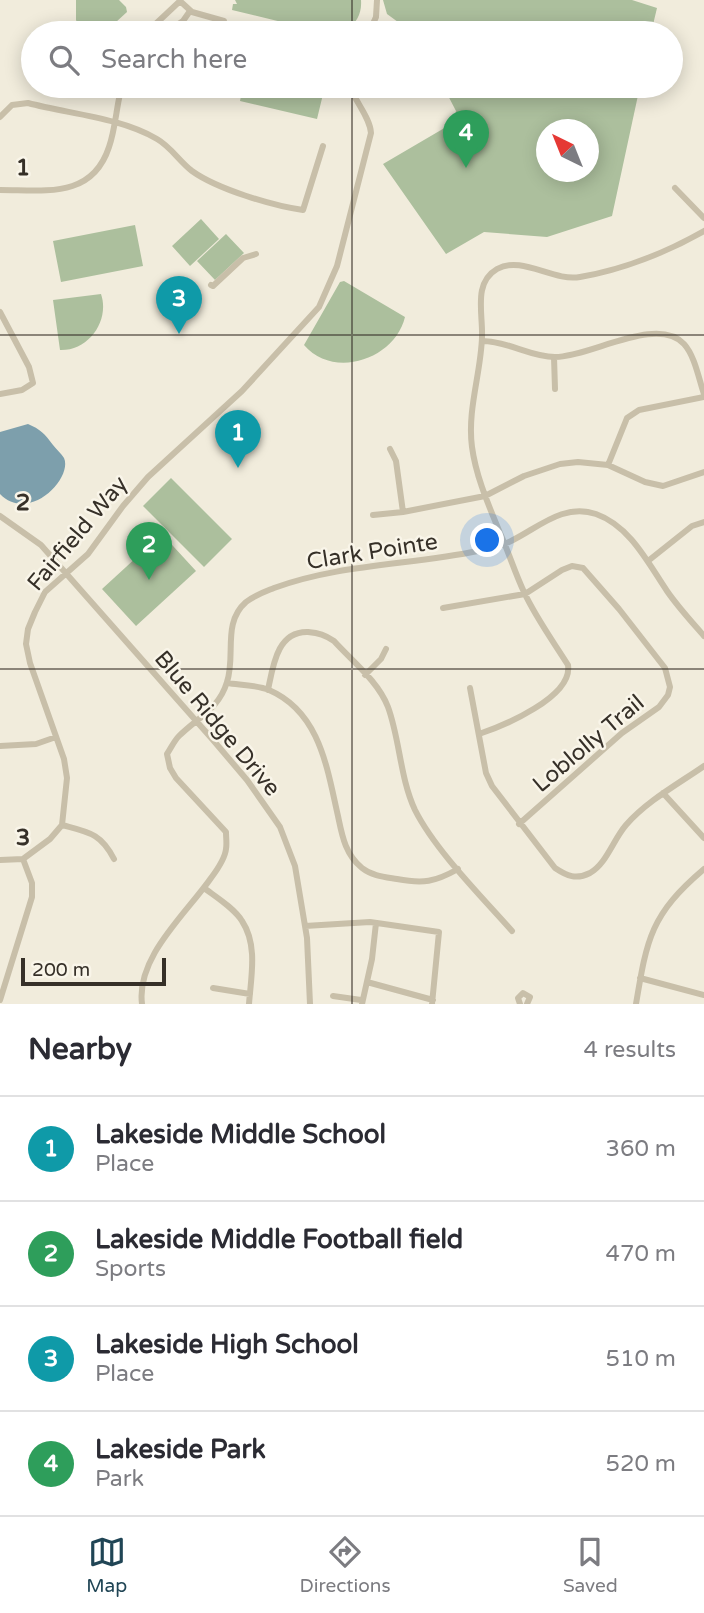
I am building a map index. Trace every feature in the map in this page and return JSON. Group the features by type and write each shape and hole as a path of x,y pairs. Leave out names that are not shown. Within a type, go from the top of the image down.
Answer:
{"street":[{"path":"374,21 377,0"},
{"path":"158,21 180,1 190,11 224,21"},
{"path":"183,21 190,11"},
{"path":"0,190 49,190 79,185 89,180 99,170 110,146 119,98"},
{"name":"Fairfield Way","path":"62,825 67,778 30,663 26,644 28,629 45,592 88,554 148,477 242,391 310,318 334,277 371,133 355,98"},
{"path":"0,117 12,105 28,103 114,123 158,139 180,161 208,181 274,204 303,209 323,146"},
{"path":"675,188 704,218"},
{"path":"479,734 509,723 542,702 567,680 569,671 568,665 524,594 485,496 472,447 471,420 482,341 480,292 484,281 500,267 517,265 563,277 579,277 656,255 704,231"},
{"path":"212,285 243,258 256,254"},
{"path":"0,312 29,367 33,383 22,390 0,394"},
{"path":"482,341 493,341 554,357 567,356 643,335 664,333 679,340 688,350 704,396 639,410 626,418 608,465"},
{"path":"554,357 555,389"},
{"path":"390,449 396,461 403,512"},
{"path":"373,515 485,496 524,476 560,464 578,462 608,465 645,482 663,486 704,472"},
{"name":"Clark Pointe","path":"204,888 219,867 226,851 226,832 176,778 170,768 167,754 178,737 217,703 230,671 231,632 235,613 254,596 310,577 432,559 505,544 547,519 570,513 593,513 610,520 623,531 648,561 684,614 704,636"},
{"name":"Blue Ridge Drive","path":"0,516 41,545 198,721 247,780 280,827 295,866 304,926 310,1004"},
{"path":"648,561 692,526 704,522"},
{"name":"Loblolly Trail","path":"443,608 524,594 562,570 572,566 583,568 665,668 670,687 659,707 622,733 519,824"},
{"path":"268,690 283,643 293,635 303,632 325,635 382,694 415,810 458,869 512,931"},
{"path":"365,675 381,659 386,649"},
{"path":"227,683 268,690 294,707 317,736 344,843 352,858 363,868 378,876 421,883 439,880 458,869"},
{"path":"470,688 486,773 492,786 519,824 565,875 581,877 592,872 626,825 663,793 704,766"},
{"path":"0,746 36,744 56,737"},
{"path":"663,793 704,838"},
{"path":"0,860 23,859 50,839 62,825 100,837 107,844 114,859"},
{"path":"0,1000 32,897 32,883 23,859"},
{"path":"636,1004 651,931 671,900 704,869"},
{"path":"142,1004 140,992 148,965 204,888 242,921 253,964 250,1004"},
{"path":"304,926 376,923 439,932 433,1002 367,982"},
{"path":"333,996 361,1002 375,941 376,923"},
{"path":"640,978 704,995"},
{"path":"213,988 250,995"},
{"path":"516,1003 520,994 526,993 530,997 527,1004"}],"green space":[{"path":"76,0 119,0 126,7 127,12 117,21 76,20"},
{"path":"235,0 361,0 360,13 355,21 277,21 232,10 233,4 237,4"},
{"path":"383,0 632,0 657,8 654,21 397,21 387,14"},
{"path":"241,98 322,98 317,119 240,101"},
{"path":"449,98 637,98 612,216 547,237 484,232 446,254 383,164 453,123 456,111"},
{"path":"201,219 219,239 190,266 172,246"},
{"path":"135,225 143,266 61,282 53,241"},
{"path":"226,234 244,253 215,280 197,261"},
{"path":"344,281 405,317 399,332 377,354 347,363 317,356 304,345 340,282"},
{"path":"101,294 102,314 95,332 80,345 60,350 53,300"},
{"path":"171,478 232,539 204,567 143,506"},
{"path":"162,534 196,571 136,626 102,589"}],"water":[{"path":"28,424 47,438 64,458 65,467 62,476 46,495 24,504 11,502 0,494 0,432"}],"place":[{"name":"Lakeside Park","path":"466,168"},
{"name":"Lakeside High School","path":"179,334"},
{"name":"Lakeside Middle School","path":"238,468"},
{"name":"Lakeside Middle Football field","path":"149,580"}]}
